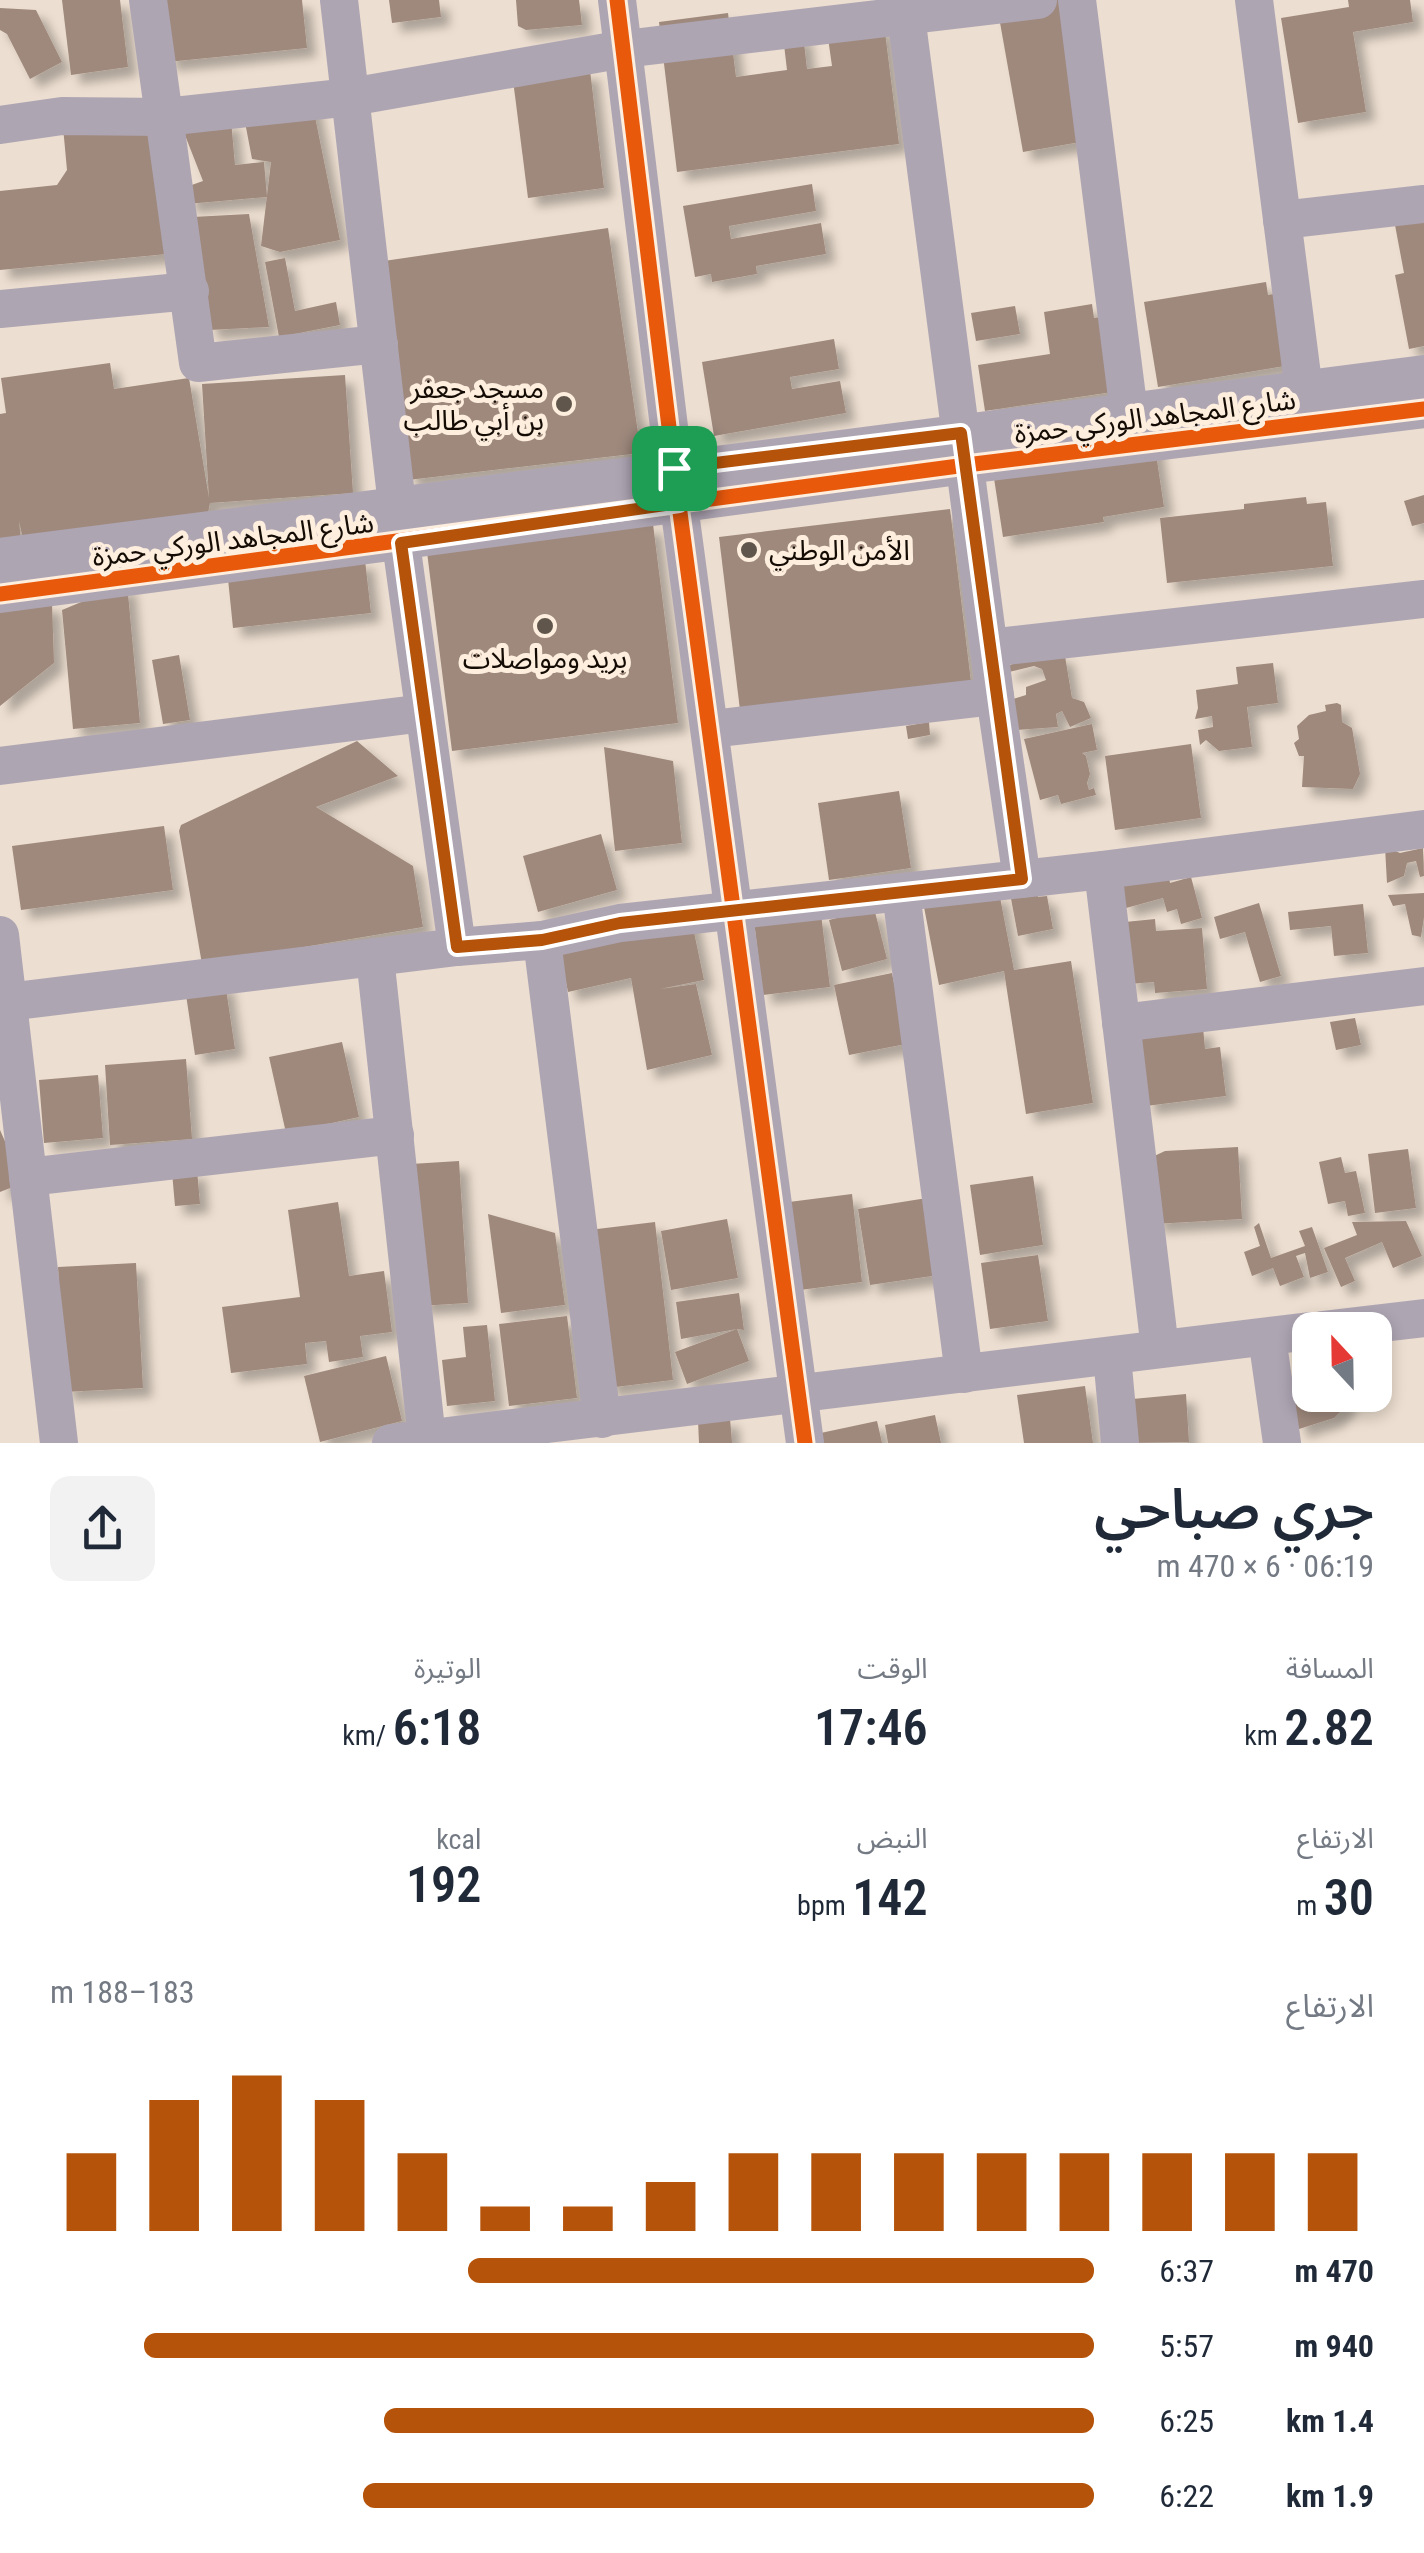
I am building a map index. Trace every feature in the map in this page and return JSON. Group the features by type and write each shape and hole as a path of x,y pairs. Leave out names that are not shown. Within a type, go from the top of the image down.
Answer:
{"street":[{"path":"148,0 198,363 379,344"},
{"path":"339,0 398,505"},
{"path":"617,0 677,486 805,1443"},
{"path":"0,124 62,116 165,117 351,97 624,50 793,14 906,16 1038,0"},
{"path":"1077,0 1129,413"},
{"path":"1254,0 1304,391"},
{"path":"906,16 1022,879"},
{"path":"1282,220 1424,204"},
{"path":"0,309 190,291"},
{"name":"شارع المجاهد الوركي حمزة","path":"963,449 1129,413 1424,374"},
{"name":"شارع المجاهد الوركي حمزة","path":"0,557 398,505 677,486 963,449 1424,409"},
{"name":"شارع المجاهد الوركي حمزة","path":"0,594 401,543 677,486"},
{"path":"401,543 457,947"},
{"path":"989,648 1424,599"},
{"path":"710,730 995,696"},
{"path":"0,766 424,713"},
{"path":"4,1003 542,940 620,923 1103,870 1424,828"},
{"path":"1103,870 1160,1349"},
{"path":"901,893 964,1374"},
{"path":"0,935 4,1003 59,1443"},
{"path":"542,940 602,1418"},
{"path":"375,957 394,1136 409,1441 1292,1334"},
{"path":"1121,1023 1424,986"},
{"path":"28,1177 394,1136"},
{"path":"1392,1322 1424,1318"},
{"path":"1267,1336 1282,1443"},
{"path":"1112,1356 1120,1443"}],"building":[{"path":"62,0 120,0 128,67 71,75"},
{"path":"161,0 302,0 307,48 167,62"},
{"path":"389,0 439,0 441,17 392,23"},
{"path":"516,0 579,0 582,25 526,30 518,26"},
{"path":"996,0 1066,0 1086,141 1023,152"},
{"path":"1348,0 1410,0 1413,22 1353,32 1366,112 1298,123 1281,18 1349,7"},
{"path":"0,8 36,10 62,62 30,79 7,34 0,30"},
{"path":"728,13 736,77 787,70 783,36 803,34 807,69 832,66 827,31 884,24 899,144 677,172 659,22"},
{"path":"590,70 604,188 528,198 513,80"},
{"path":"309,87 340,240 280,252 261,246 271,162 252,159 241,101"},
{"path":"153,108 167,254 0,270 0,191 57,185 67,170 62,116"},
{"path":"231,120 235,165 264,162 267,197 187,204 186,187 203,181 181,125"},
{"path":"812,184 816,211 729,226 731,239 821,223 826,254 756,266 757,274 712,282 711,274 695,277 683,206"},
{"path":"1424,203 1424,346 1409,349 1395,275 1404,273 1392,209"},
{"path":"249,214 269,327 209,330 192,217"},
{"path":"608,228 641,453 408,480 384,261"},
{"path":"285,258 295,311 336,302 340,325 279,337 265,262"},
{"path":"1266,282 1268,295 1285,292 1297,364 1158,387 1144,302"},
{"path":"1092,304 1094,318 1114,315 1126,390 985,411 978,365 1050,354 1044,312"},
{"path":"1015,306 1020,334 976,341 971,313"},
{"path":"834,339 839,369 790,377 792,389 840,381 846,413 714,436 702,362"},
{"path":"110,363 114,389 189,378 209,498 202,384 345,375 353,493 210,503 208,513 23,539 19,521 21,541 0,542 0,414 6,413 1,378"},
{"path":"1152,427 1164,507 1103,517 1104,522 1003,537 990,452"},
{"path":"1424,495 1424,523 1412,526 1404,501"},
{"path":"1306,497 1307,504 1326,502 1333,566 1167,583 1160,518 1244,509 1244,504"},
{"path":"950,509 971,682 740,710 719,537"},
{"path":"653,524 678,723 452,751 427,552"},
{"path":"365,560 371,613 233,628 227,569"},
{"path":"127,583 140,723 73,729 62,610"},
{"path":"52,603 54,663 0,706 0,605"},
{"path":"1045,651 1065,656 1072,698 1084,702 1091,718 1070,727 1062,711 1056,714 1058,727 1016,730 1010,700 1026,695 1026,687 1046,680 1042,669 1034,666 1009,672 1005,667"},
{"path":"179,655 190,720 163,724 152,660"},
{"path":"1273,663 1278,703 1247,707 1252,747 1219,751 1206,740 1200,745 1198,730 1213,727 1212,716 1195,719 1196,690 1238,684 1236,667"},
{"path":"1325,705 1341,705 1342,722 1352,728 1360,774 1353,789 1302,787 1304,756 1299,756 1294,743 1299,739 1297,726 1309,715 1326,711"},
{"path":"929,722 930,735 908,739 906,726"},
{"path":"1092,724 1097,750 1082,753 1090,774 1089,790 1094,788 1096,795 1061,804 1058,795 1040,800 1024,739"},
{"path":"357,741 398,776 316,807 413,866 423,927 202,964 181,825"},
{"path":"1191,744 1201,818 1115,830 1105,756"},
{"path":"604,747 673,761 682,843 615,851"},
{"path":"899,791 911,868 829,880 818,803"},
{"path":"164,826 173,890 21,910 12,846"},
{"path":"601,834 617,890 538,912 523,856"},
{"path":"1385,847 1400,853 1423,848 1424,876 1420,877 1416,861 1407,863 1404,876 1387,883"},
{"path":"1114,870 1169,878 1170,883 1191,877 1202,918 1181,924 1177,909 1167,912 1163,898 1126,908"},
{"path":"1036,887 1038,897 1047,896 1053,929 1018,936 1009,888"},
{"path":"999,892 1014,970 1071,961 1093,1103 1026,1114 1004,971 939,985 924,907"},
{"path":"1424,893 1421,937 1412,935 1405,904 1393,906 1388,895"},
{"path":"1259,903 1281,976 1260,982 1245,932 1220,939 1214,917"},
{"path":"1363,904 1368,953 1334,956 1331,926 1290,930 1288,912"},
{"path":"689,908 704,980 660,989 696,984 712,1055 647,1070 631,978 568,992 554,926"},
{"path":"874,908 887,959 842,971 829,920"},
{"path":"821,914 830,987 763,995 754,922"},
{"path":"1155,919 1156,931 1202,928 1207,989 1155,993 1154,982 1129,984 1125,922"},
{"path":"892,973 906,1044 849,1055 834,985"},
{"path":"225,982 235,1049 195,1055 185,988"},
{"path":"1355,1018 1361,1045 1336,1050 1330,1022"},
{"path":"1203,1027 1205,1049 1220,1047 1226,1096 1146,1106 1138,1034"},
{"path":"342,1042 359,1117 286,1133 269,1057"},
{"path":"186,1059 192,1139 110,1145 105,1065"},
{"path":"98,1075 103,1138 44,1143 39,1080"},
{"path":"0,1130 15,1164 18,1185 0,1192"},
{"path":"1238,1147 1242,1219 1154,1224 1150,1158 1165,1151"},
{"path":"1408,1149 1416,1208 1375,1213 1368,1154"},
{"path":"1341,1157 1345,1173 1356,1171 1365,1213 1348,1216 1345,1201 1328,1204 1319,1162"},
{"path":"459,1161 468,1303 419,1306 411,1164"},
{"path":"197,1170 200,1204 175,1206 172,1172"},
{"path":"1033,1176 1043,1245 980,1255 970,1185"},
{"path":"852,1194 862,1282 800,1290 789,1202"},
{"path":"927,1198 939,1275 870,1285 858,1209"},
{"path":"338,1202 349,1276 384,1271 392,1332 360,1336 363,1357 329,1362 326,1341 305,1343 307,1364 231,1373 222,1307 300,1297 288,1210"},
{"path":"488,1214 555,1233 565,1305 501,1313"},
{"path":"727,1219 738,1278 671,1290 661,1231"},
{"path":"1406,1221 1422,1256 1393,1268 1382,1242 1345,1258 1355,1281 1341,1287 1324,1248 1357,1235 1352,1222"},
{"path":"655,1222 673,1380 607,1388 589,1230"},
{"path":"1259,1223 1271,1258 1305,1246 1299,1231 1312,1227 1328,1272 1310,1278 1305,1253 1296,1256 1304,1277 1280,1286 1273,1268 1252,1276 1244,1252 1260,1246 1254,1227"},
{"path":"1038,1255 1048,1321 990,1329 981,1263"},
{"path":"136,1263 143,1388 64,1392 58,1267"},
{"path":"739,1293 744,1330 681,1339 676,1302"},
{"path":"567,1316 577,1398 509,1406 499,1324"},
{"path":"487,1325 495,1401 447,1406 442,1360 466,1357 463,1327"},
{"path":"737,1329 749,1361 687,1384 675,1352"},
{"path":"386,1356 402,1421 320,1442 304,1376"},
{"path":"1292,1381 1292,1406 1285,1383"},
{"path":"1085,1386 1093,1443 1024,1443 1017,1395"},
{"path":"1186,1394 1189,1442 1125,1443 1122,1400"},
{"path":"1294,1412 1340,1412 1334,1418 1299,1429"},
{"path":"935,1415 941,1443 888,1443 885,1425"},
{"path":"730,1418 732,1443 699,1443 698,1420"},
{"path":"877,1421 882,1443 818,1443 816,1434"}],"cycle path":[{"path":"617,0 674,468 805,1443"},
{"path":"0,594 966,465 1424,409"}],"place":[{"name":"مسجد جعفر بن أبي طالب","path":"564,404"},
{"name":"الأمن الوطني","path":"749,550"},
{"name":"بريد ومواصلات","path":"545,626"}],"route":[{"path":"961,433 1022,879 620,923 542,940 457,947 401,543 679,503 674,468 961,433"}]}
